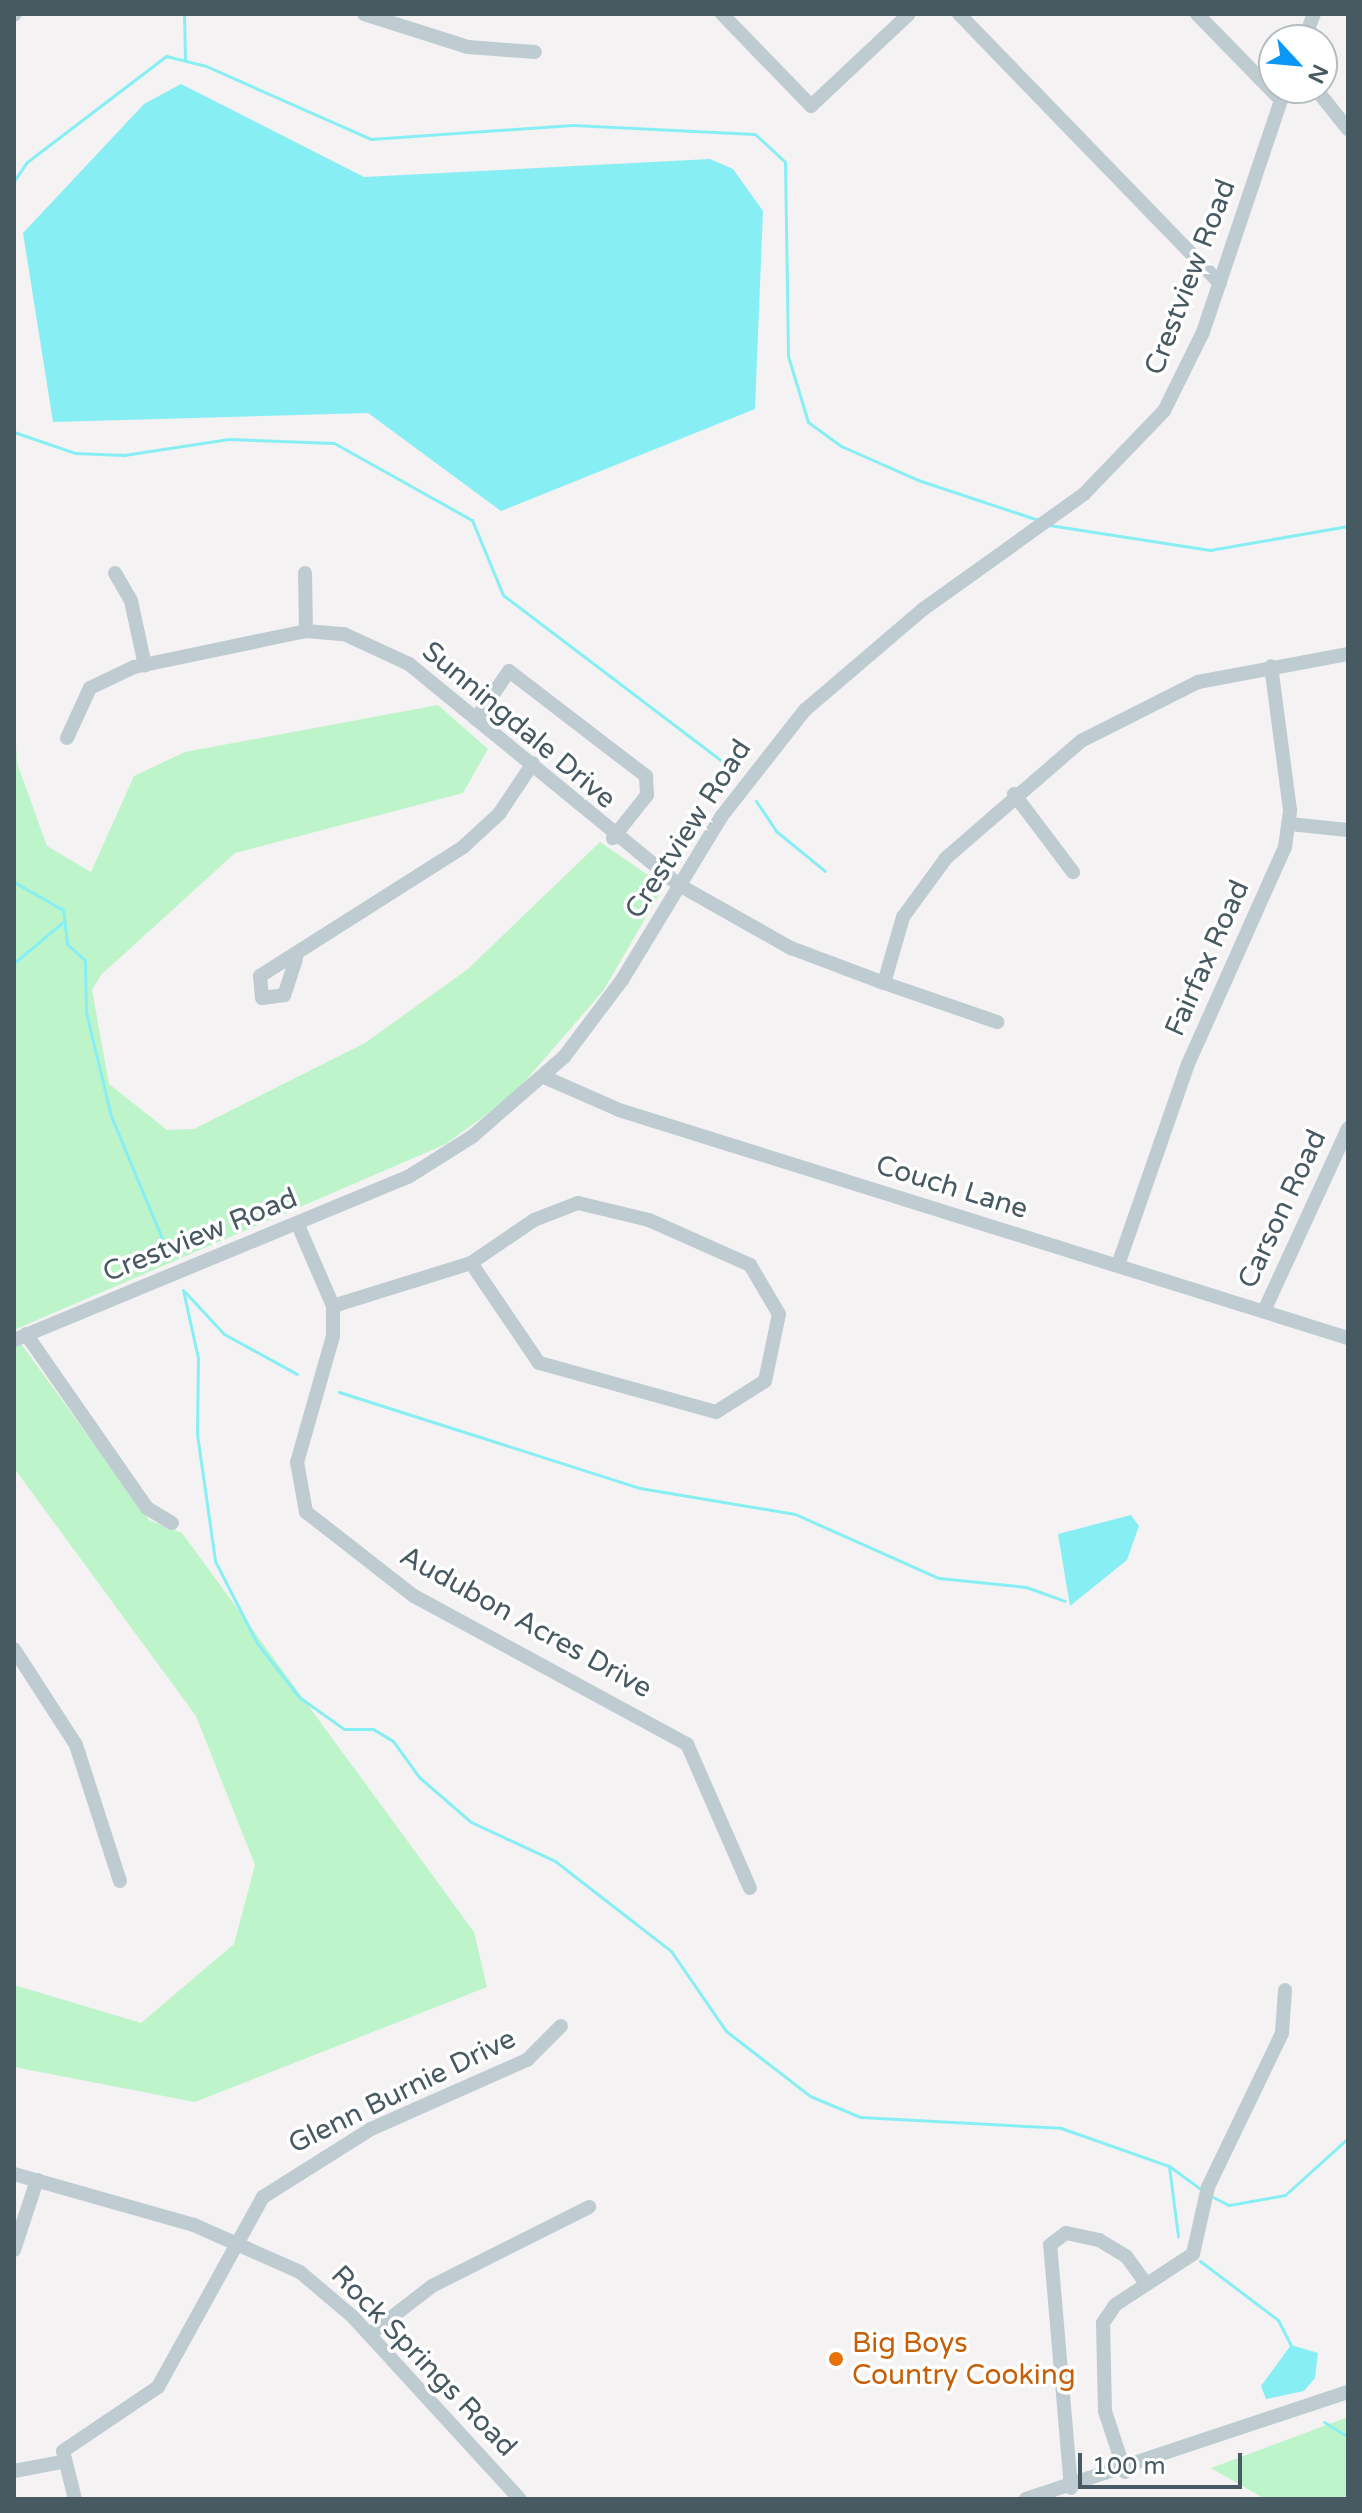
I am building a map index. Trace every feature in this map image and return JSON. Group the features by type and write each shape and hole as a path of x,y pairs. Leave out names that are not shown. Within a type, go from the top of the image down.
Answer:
{"street":[{"path":"364,14 468,47 535,52"},
{"path":"722,14 811,106 909,14"},
{"path":"959,14 1220,283"},
{"path":"1197,14 1258,71"},
{"name":"Crestview Road","path":"20,1337 298,1225 408,1177 473,1136 544,1077 605,1004 756,766 805,710 880,642 1107,475 1164,411 1220,283 1280,104"},
{"path":"1328,104 1348,129"},
{"path":"115,573 131,601 145,665"},
{"path":"305,573 306,631"},
{"name":"Sunningdale Drive","path":"67,738 90,688 145,665 306,631 377,647 533,763 613,838 679,885 791,948 997,1022"},
{"path":"884,983 915,897 1014,794 1132,710 1198,682 1348,654"},
{"name":"Fairfax Road","path":"1118,1265 1169,1111 1290,824 1271,666"},
{"path":"476,719 509,671 646,776 647,795 613,838"},
{"path":"296,959 463,847 499,814 533,763"},
{"path":"1014,794 1073,872"},
{"path":"1290,824 1348,830"},
{"name":"Couch Lane","path":"544,1077 619,1110 1348,1338"},
{"name":"Carson Road","path":"1264,1311 1342,1159 1348,1128"},
{"path":"333,1306 471,1263 534,1220 578,1203 728,1250 750,1265 779,1314 765,1381 716,1412 539,1363 471,1263"},
{"name":"Audubon Acres Drive","path":"298,1225 333,1306 333,1336 296,1476 313,1522 414,1596 687,1744 750,1888"},
{"path":"20,1337 147,1508 172,1523"},
{"path":"14,1649 76,1745 120,1881"},
{"path":"1125,2472 1105,2411 1103,2323 1146,2284 1186,2260 1199,2241 1208,2187 1282,2033 1285,1990"},
{"name":"Glenn Burnie Drive","path":"62,2462 72,2442 158,2387 263,2197 299,2169 527,2060 561,2026"},
{"name":"Rock Springs Road","path":"14,2174 239,2241 300,2272 370,2334 520,2499"},
{"path":"14,2250 37,2180"},
{"path":"370,2334 432,2286 589,2207"},
{"path":"1071,2488 1050,2245 1066,2233 1099,2240 1126,2256 1146,2284"},
{"path":"1026,2499 1125,2472 1348,2392"},
{"path":"14,2471 62,2462 75,2499"}],"green space":[{"path":"438,705 488,749 463,793 235,853 101,975 92,990 109,1084 167,1130 194,1129 365,1043 468,969 600,842 648,875 659,895 603,991 513,1095 446,1144 14,1330 14,710 17,763 47,846 91,872 134,776 185,752"},
{"path":"14,1334 149,1520 182,1533 474,1932 487,1987 195,2102 14,2067 14,1985 141,2023 234,1944 255,1865 196,1716 14,1468"},
{"path":"1348,2417 1348,2499 1265,2499 1211,2468"}],"water":[{"path":"181,84 364,177 710,159 733,169 763,211 755,409 501,511 368,413 53,422 23,233 144,104"},
{"path":"1131,1515 1139,1526 1127,1560 1070,1606 1058,1534"},
{"path":"1291,2345 1318,2353 1315,2378 1304,2391 1266,2399 1261,2386"}],"waterway":[{"path":"184,14 185,59"},
{"path":"14,181 27,162 166,56 206,66 371,139 573,125 755,134 785,162 788,356 808,422 841,446 918,480 1038,520"},
{"path":"14,432 75,453 124,455 229,439 334,443 472,520 503,595 726,764"},
{"path":"1049,525 1210,550 1348,526"},
{"path":"756,801 776,831 825,871"},
{"path":"14,882 63,910 67,944 85,960 86,1012 111,1116 170,1258"},
{"path":"14,963 63,922"},
{"path":"183,1290 198,1358 197,1434 215,1561 257,1643 299,1697 344,1729 373,1729 393,1741 419,1777 471,1822 555,1861 671,1951 726,2031 810,2096 860,2117 1061,2128 1169,2166 1201,2189"},
{"path":"185,1292 224,1334 297,1374"},
{"path":"339,1392 640,1488 795,1514 939,1578 1026,1587 1065,1601"},
{"path":"1209,2195 1229,2205 1285,2195 1348,2138"},
{"path":"1169,2166 1178,2236"},
{"path":"1200,2261 1278,2320 1291,2345"},
{"path":"1324,2422 1348,2437"}],"place":[{"name":"Big Boys Country Cooking","path":"836,2359"}]}
